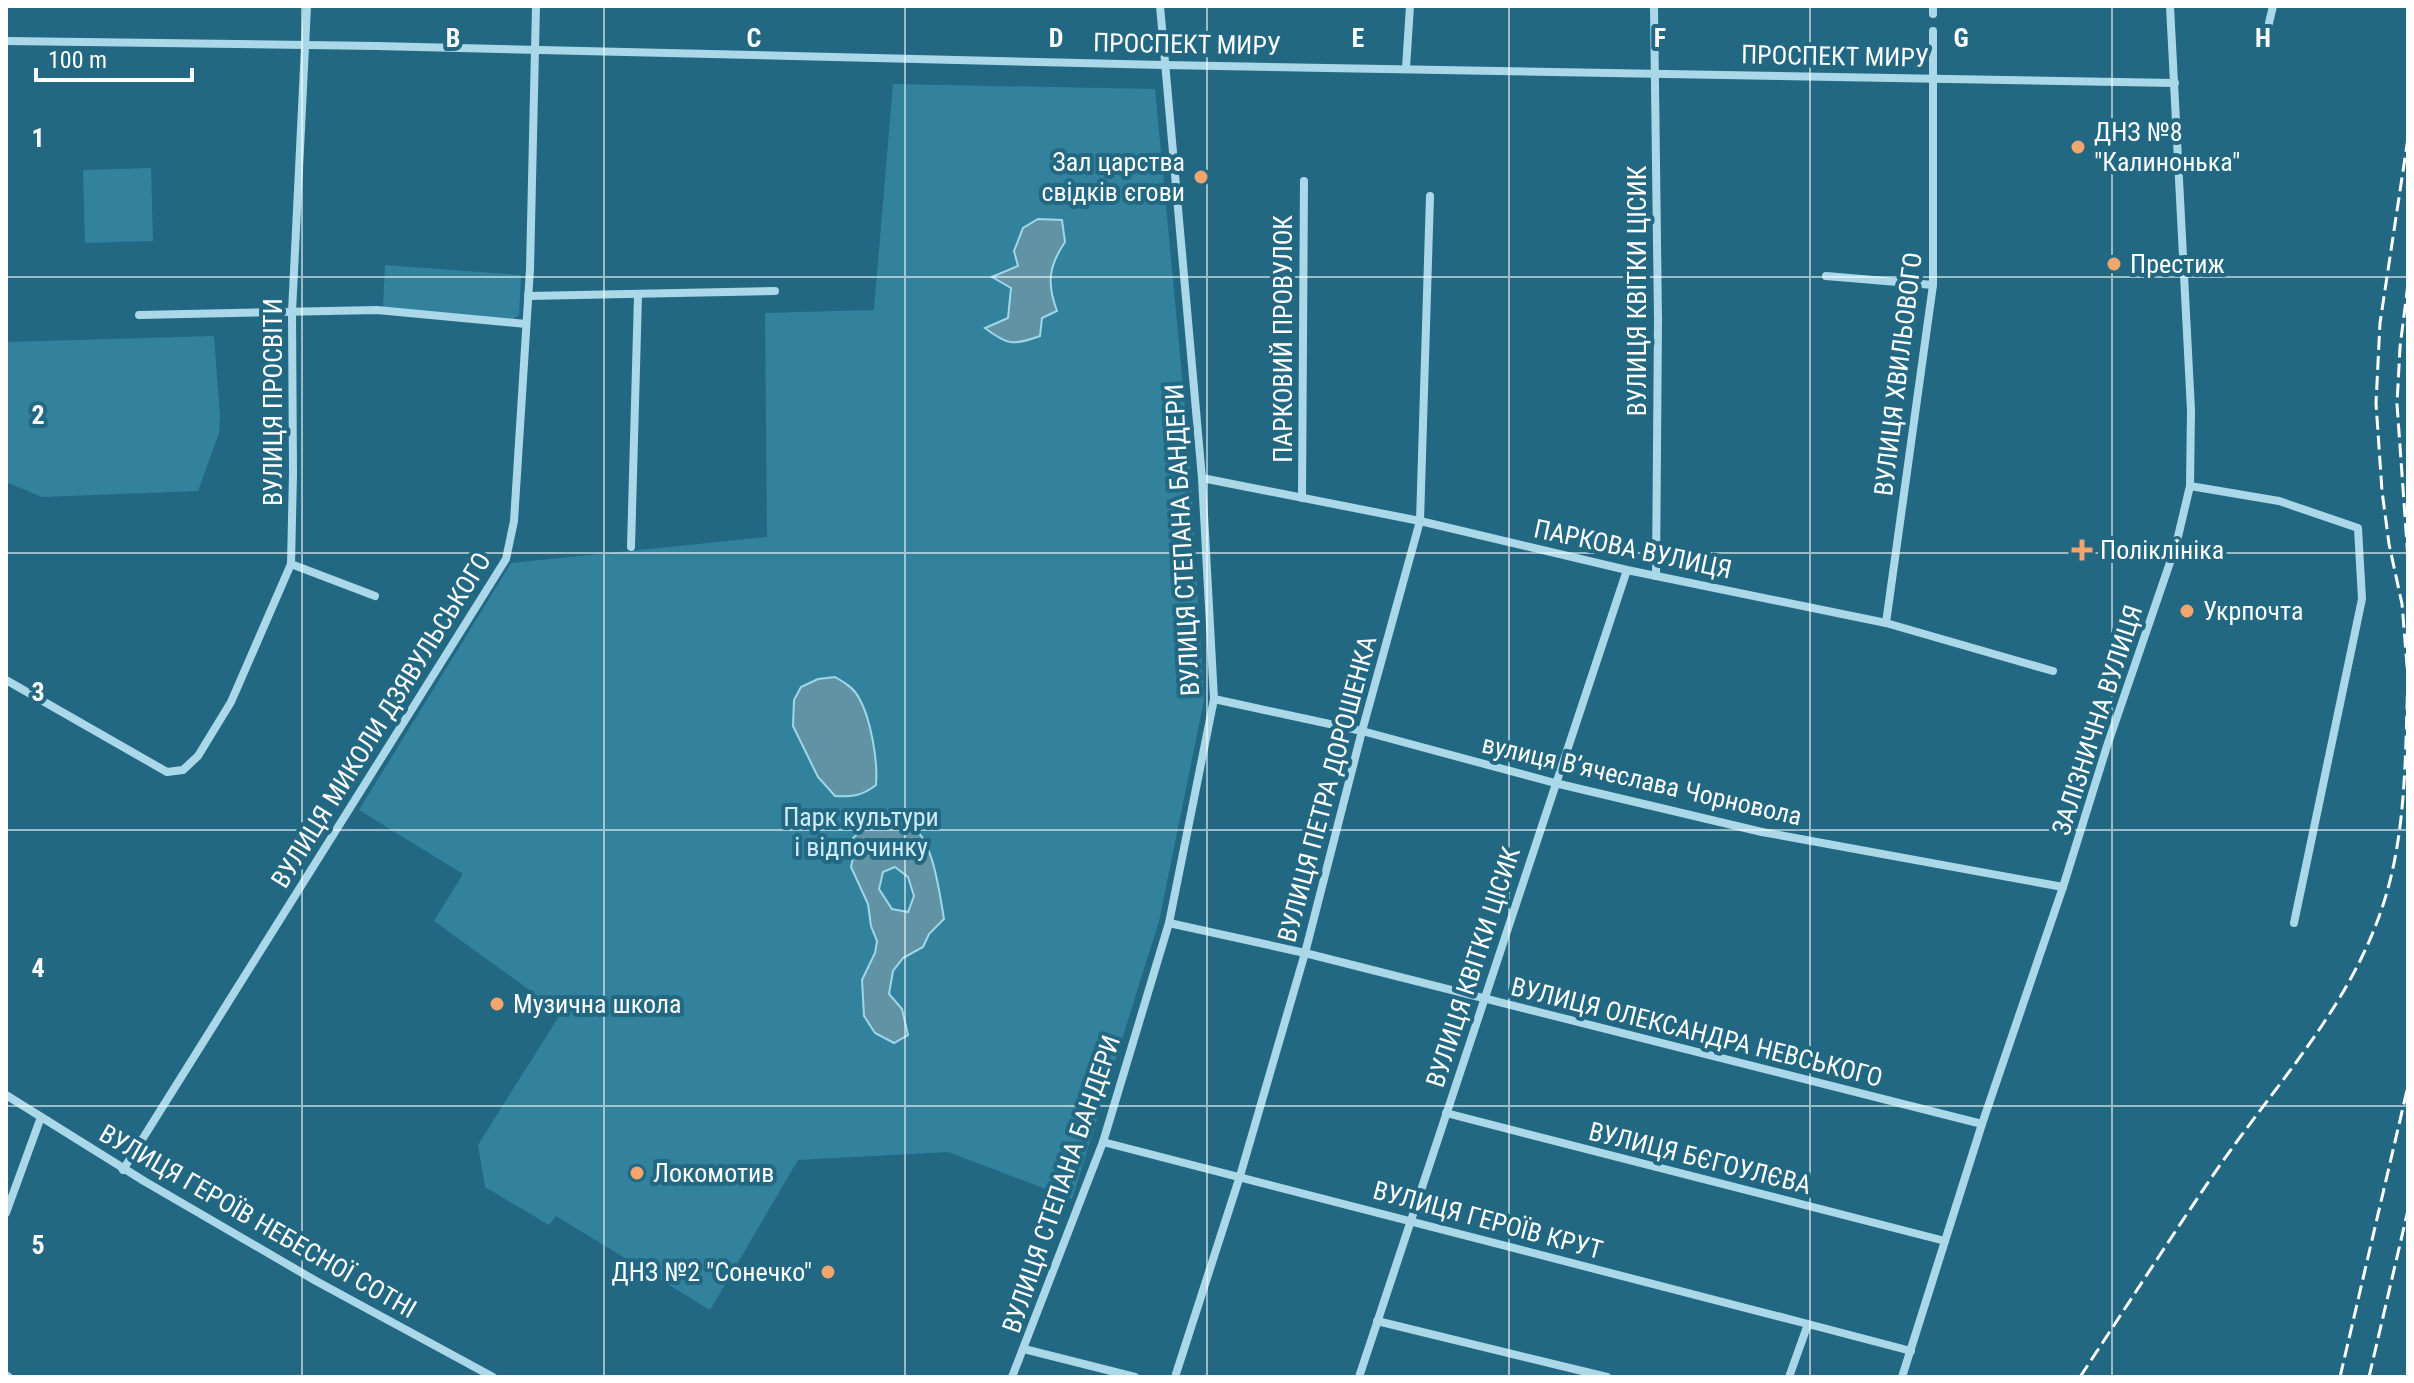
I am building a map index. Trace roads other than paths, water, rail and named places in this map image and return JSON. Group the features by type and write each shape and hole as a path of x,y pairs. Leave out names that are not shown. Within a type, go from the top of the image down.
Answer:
{"street":[{"name":"ВУЛИЦЯ ПРОСВІТИ","path":"6,680 167,772 183,770 198,756 231,702 291,564 292,312 307,6"},
{"name":"ВУЛИЦЯ МИКОЛИ ДЗЯВУЛЬСЬКОГО","path":"123,1170 506,559 514,521 528,296 536,6"},
{"name":"ВУЛИЦЯ СТЕПАНА БАНДЕРИ","path":"1012,1377 1103,1142 1169,923 1214,699 1202,478 1160,6"},
{"path":"1406,68 1410,6"},
{"name":"ВУЛИЦЯ КВІТКИ ЦІСИК","path":"1654,6 1658,320 1656,576"},
{"name":"ЗАЛІЗНИЧНА ВУЛИЦЯ","path":"1902,1377 1982,1124 2176,545 2190,486 2191,410 2170,6"},
{"path":"2269,23 2273,6"},
{"name":"ВУЛИЦЯ ХВИЛЬОВОГО","path":"1886,623 1933,285 1933,31"},
{"name":"ПРОСПЕКТ МИРУ","path":"6,41 2175,83"},
{"name":"ПАРКОВИЙ ПРОВУЛОК","path":"1302,498 1304,181"},
{"name":"ВУЛИЦЯ ПЕТРА ДОРОШЕНКА","path":"1175,1377 1240,1176 1305,953 1420,521 1430,196"},
{"path":"1826,276 1933,285"},
{"path":"528,296 775,291"},
{"path":"631,547 638,296"},
{"path":"139,315 377,310 526,324"},
{"name":"ПАРКОВА ВУЛИЦЯ","path":"1202,478 1420,521 1627,570 1886,623 2053,671"},
{"path":"2190,486 2279,501 2358,528 2362,599 2294,923"},
{"path":"291,564 375,596"},
{"name":"ВУЛИЦЯ КВІТКИ ЦІСИК","path":"1359,1377 1627,570"},
{"name":"вулиця Вʼячеслава Чорновола","path":"1214,699 1362,731 1555,783 1762,832 2063,887"},
{"name":"ВУЛИЦЯ ОЛЕКСАНДРА НЕВСЬКОГО","path":"1169,923 1305,953 1982,1124"},
{"name":"ВУЛИЦЯ ГЕРОЇВ НЕБЕСНОЇ СОТНІ","path":"6,1095 123,1170 316,1281 493,1377"},
{"name":"ВУЛИЦЯ БЄГОУЛЄВА","path":"1446,1113 1945,1241"},
{"path":"6,1213 41,1117"},
{"name":"ВУЛИЦЯ ГЕРОЇВ КРУТ","path":"1103,1142 1911,1351"},
{"path":"1377,1321 1607,1377"},
{"path":"1789,1377 1808,1324"},
{"path":"1024,1349 1135,1377"}],"railway":[{"path":"2408,138 2380,323 2376,403 2382,491 2402,604 2408,678"},
{"path":"2408,284 2397,404 2408,559"},
{"path":"2080,1377 2220,1165 2312,1041 2352,976 2369,941 2383,905 2397,849 2408,677"},
{"path":"2340,1377 2408,1086"},
{"path":"2369,1377 2408,1210"}],"place":[{"name":"ДНЗ №8 \"Калинонька\"","path":"2078,147"},
{"name":"Зал царства свідків єгови","path":"1201,177"},
{"name":"Престиж","path":"2114,264"},
{"name":"Поліклініка","path":"2082,550"},
{"name":"Укрпочта","path":"2187,611"},
{"name":"Музична школа","path":"497,1004"},
{"name":"Локомотив","path":"637,1173"},
{"name":"ДНЗ №2 \"Сонечко\"","path":"828,1272"}],"park label":[{"name":"Парк культури і відпочинку","path":"861,832"}]}
